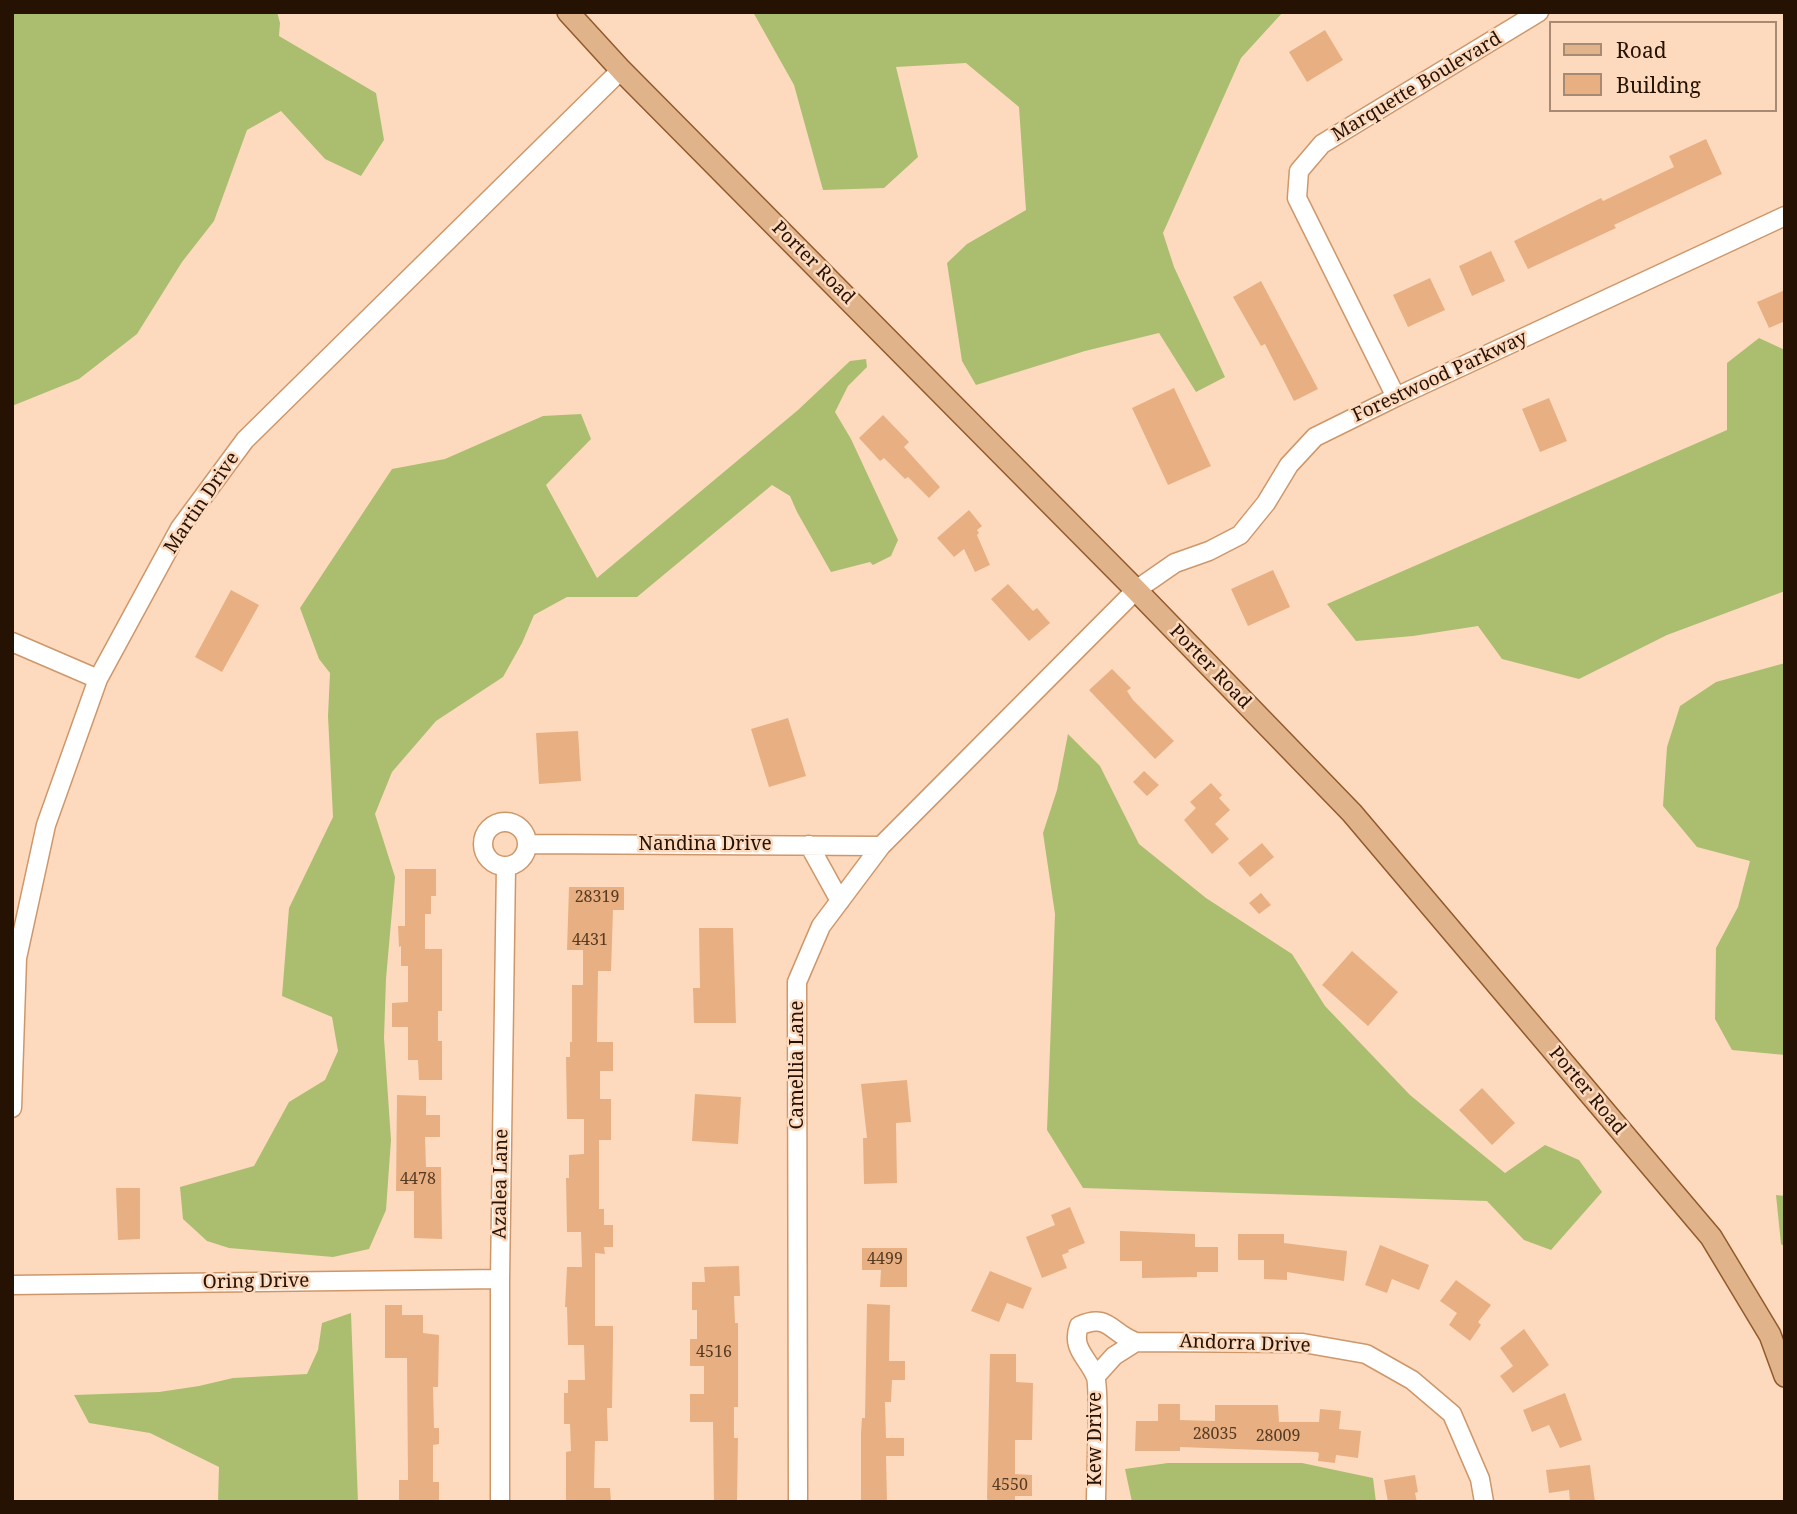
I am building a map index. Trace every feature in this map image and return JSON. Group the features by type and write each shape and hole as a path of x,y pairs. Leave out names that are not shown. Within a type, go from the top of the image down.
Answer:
{"main road":[{"name":"Porter Road","path":"568,12 621,70 1136,590 1352,813 1711,1237 1770,1335 1785,1376"}],"street":[{"name":"Marquette Boulevard","path":"1396,397 1297,198 1299,171 1322,144 1539,12"},
{"name":"Martin Drive","path":"12,1108 17,958 46,825 98,679 180,528 245,440 621,70"},
{"name":"Forestwood Parkway","path":"1136,590 1175,563 1209,551 1240,535 1266,503 1289,464 1315,437 1785,216"},
{"name":"Camellia Lane","path":"798,1502 797,982 821,926 881,846 1136,590"},
{"path":"12,642 98,679"},
{"path":"511,822 523,830 528,844 519,862 506,866 498,865 487,856 484,841 490,828 496,823 511,822"},
{"name":"Nandina Drive","path":"528,844 881,846"},
{"path":"808,845 840,901"},
{"name":"Azalea Lane","path":"500,1502 500,1279 506,866"},
{"name":"Oring Drive","path":"12,1285 500,1279"},
{"name":"Kew Drive","path":"1096,1502 1096,1376 1082,1357 1076,1339 1079,1326 1092,1320 1110,1324 1120,1335 1136,1342"},
{"path":"1096,1376 1114,1356 1136,1342"},
{"name":"Andorra Drive","path":"1136,1342 1303,1343 1366,1354 1412,1380 1452,1415 1480,1479 1483,1502"}],"green space":[{"path":"12,12 277,12 279,36 376,93 384,140 361,176 325,159 281,111 247,130 214,221 182,262 137,334 79,379 12,406"},
{"path":"753,12 1283,12 1241,58 1163,233 1174,267 1225,377 1196,392 1159,333 1085,351 976,385 962,361 947,263 967,244 1026,210 1019,107 966,63 896,67 918,157 884,188 823,190 794,85"},
{"path":"1759,338 1785,350 1785,591 1667,635 1579,679 1502,659 1478,626 1356,641 1327,604 1727,430 1727,363"},
{"path":"866,359 867,367 848,386 835,412 851,439 898,540 891,556 873,565 870,562 831,572 790,496 772,485 637,597 567,597 534,615 503,677 436,721 392,772 375,814 395,877 384,1038 391,1140 386,1210 369,1249 333,1257 229,1248 207,1241 183,1219 180,1187 254,1166 289,1102 325,1080 338,1051 332,1017 282,996 289,908 333,817 328,716 330,673 319,659 300,608 392,469 445,459 543,416 581,414 591,439 546,485 597,578 798,410 850,361"},
{"path":"1785,663 1785,1055 1732,1050 1715,1019 1716,948 1738,907 1750,861 1697,847 1663,806 1667,747 1680,706 1716,682"},
{"path":"1068,734 1100,766 1139,844 1206,898 1292,954 1325,1006 1410,1095 1505,1173 1545,1145 1579,1160 1602,1192 1551,1250 1524,1240 1487,1201 1083,1188 1047,1130 1055,914 1043,833 1057,790"},
{"path":"1776,1195 1785,1196 1785,1247 1781,1244"},
{"path":"351,1313 358,1502 218,1502 219,1467 150,1433 89,1423 74,1395 159,1392 233,1378 307,1374 318,1350 322,1323"},
{"path":"1168,1463 1302,1463 1373,1478 1376,1502 1132,1502 1125,1469"}],"building":[{"path":"1325,30 1343,60 1307,82 1289,52"},
{"path":"1706,139 1722,174 1528,269 1514,241 1601,198 1603,201 1674,167 1669,156"},
{"path":"1491,251 1505,281 1472,296 1459,266"},
{"path":"1430,278 1445,310 1408,327 1393,295"},
{"path":"1261,281 1318,389 1294,401 1265,344 1261,346 1233,297"},
{"path":"1785,290 1785,321 1769,328 1757,302"},
{"path":"1174,388 1211,466 1168,485 1132,408"},
{"path":"1549,398 1567,441 1540,452 1522,409"},
{"path":"883,415 909,442 904,447 940,487 929,498 884,458 880,461 859,438"},
{"path":"969,510 982,526 977,530 977,535 990,565 975,572 964,549 954,557 937,538"},
{"path":"1273,570 1290,607 1248,626 1231,589"},
{"path":"1008,584 1033,611 1037,608 1050,623 1029,641 991,599"},
{"path":"231,590 259,605 222,672 195,657"},
{"path":"1112,669 1131,688 1127,691 1133,700 1174,741 1155,759 1089,690"},
{"path":"788,718 806,776 769,787 751,729"},
{"path":"578,731 581,781 539,784 536,733"},
{"path":"1144,771 1159,785 1147,796 1133,782"},
{"path":"1211,783 1230,810 1215,824 1229,839 1212,854 1184,820 1196,808 1190,802"},
{"path":"1262,843 1274,857 1250,877 1238,863"},
{"path":"405,869 436,869 436,896 431,896 431,914 425,914 425,949 442,949 442,1011 438,1011 438,1041 442,1041 442,1080 419,1080 418,1060 408,1060 408,1027 392,1027 392,1003 408,1002 408,966 401,966 398,926 405,926"},
{"path":"569,887 624,887 624,910 613,910 611,971 598,971 597,1042 613,1042 613,1071 600,1071 600,1099 611,1099 611,1140 599,1140 599,1209 604,1209 604,1225 613,1225 613,1247 604,1247 605,1254 595,1253 595,1326 613,1326 613,1345 612,1408 607,1408 608,1441 595,1441 594,1488 610,1488 611,1502 566,1502 566,1452 571,1451 570,1424 564,1424 564,1393 568,1393 568,1380 585,1380 584,1345 568,1345 565,1307 567,1267 582,1267 581,1232 567,1232 566,1178 569,1178 569,1155 584,1154 584,1119 567,1119 566,1057 570,1057 572,1042 572,985 583,985 583,950 567,950"},
{"path":"1261,893 1271,905 1259,914 1249,903"},
{"path":"699,928 733,928 736,1023 694,1023 693,988 700,988"},
{"path":"1352,951 1398,992 1368,1026 1322,985"},
{"path":"907,1080 911,1122 896,1123 897,1183 864,1184 863,1138 867,1138 861,1084"},
{"path":"1482,1088 1515,1123 1492,1145 1459,1110"},
{"path":"695,1094 741,1097 738,1144 692,1141"},
{"path":"397,1095 426,1096 426,1115 440,1115 440,1137 425,1137 426,1167 441,1167 442,1239 414,1238 414,1191 396,1191"},
{"path":"116,1188 140,1188 140,1239 118,1240"},
{"path":"1070,1207 1085,1243 1062,1255 1067,1268 1042,1278 1026,1237 1055,1225 1051,1215"},
{"path":"1120,1231 1195,1234 1195,1247 1218,1247 1218,1272 1197,1272 1197,1277 1142,1278 1142,1261 1120,1261"},
{"path":"1238,1234 1284,1234 1284,1243 1347,1251 1344,1281 1287,1272 1287,1280 1264,1279 1264,1260 1238,1260"},
{"path":"1380,1245 1429,1265 1419,1290 1392,1279 1387,1293 1365,1285"},
{"path":"862,1248 907,1248 907,1287 880,1287 881,1270 862,1270"},
{"path":"739,1266 740,1296 734,1296 735,1323 738,1323 738,1407 734,1407 734,1438 738,1438 737,1502 714,1502 713,1422 690,1422 690,1394 704,1394 704,1366 690,1366 690,1339 697,1339 697,1310 692,1310 692,1282 705,1282 704,1267"},
{"path":"990,1271 1032,1288 1023,1309 1007,1303 999,1322 971,1311"},
{"path":"1456,1280 1491,1305 1478,1322 1481,1325 1470,1341 1449,1325 1457,1313 1440,1301"},
{"path":"867,1304 890,1305 889,1361 905,1361 905,1380 892,1380 891,1402 885,1402 886,1438 904,1438 904,1456 886,1456 887,1502 861,1502"},
{"path":"385,1305 402,1305 402,1315 423,1315 423,1333 439,1335 438,1387 433,1387 434,1428 439,1428 439,1444 433,1445 433,1482 439,1482 439,1502 399,1502 399,1480 408,1480 407,1358 385,1358"},
{"path":"1524,1329 1549,1365 1513,1393 1500,1376 1513,1366 1500,1348"},
{"path":"990,1354 1016,1354 1016,1382 1033,1383 1032,1440 1015,1440 1015,1474 1032,1475 1032,1496 1015,1496 1015,1502 988,1502 987,1498"},
{"path":"1565,1393 1582,1440 1560,1448 1549,1425 1532,1432 1523,1410"},
{"path":"1158,1404 1180,1404 1180,1420 1215,1421 1215,1405 1278,1405 1279,1422 1319,1422 1320,1409 1341,1411 1339,1429 1361,1431 1358,1458 1336,1455 1335,1463 1318,1461 1319,1453 1316,1452 1180,1447 1180,1451 1135,1451 1136,1421 1158,1421"},
{"path":"1590,1465 1595,1502 1570,1502 1569,1490 1549,1493 1546,1470"},
{"path":"1415,1475 1417,1502 1388,1502 1384,1480"}]}
